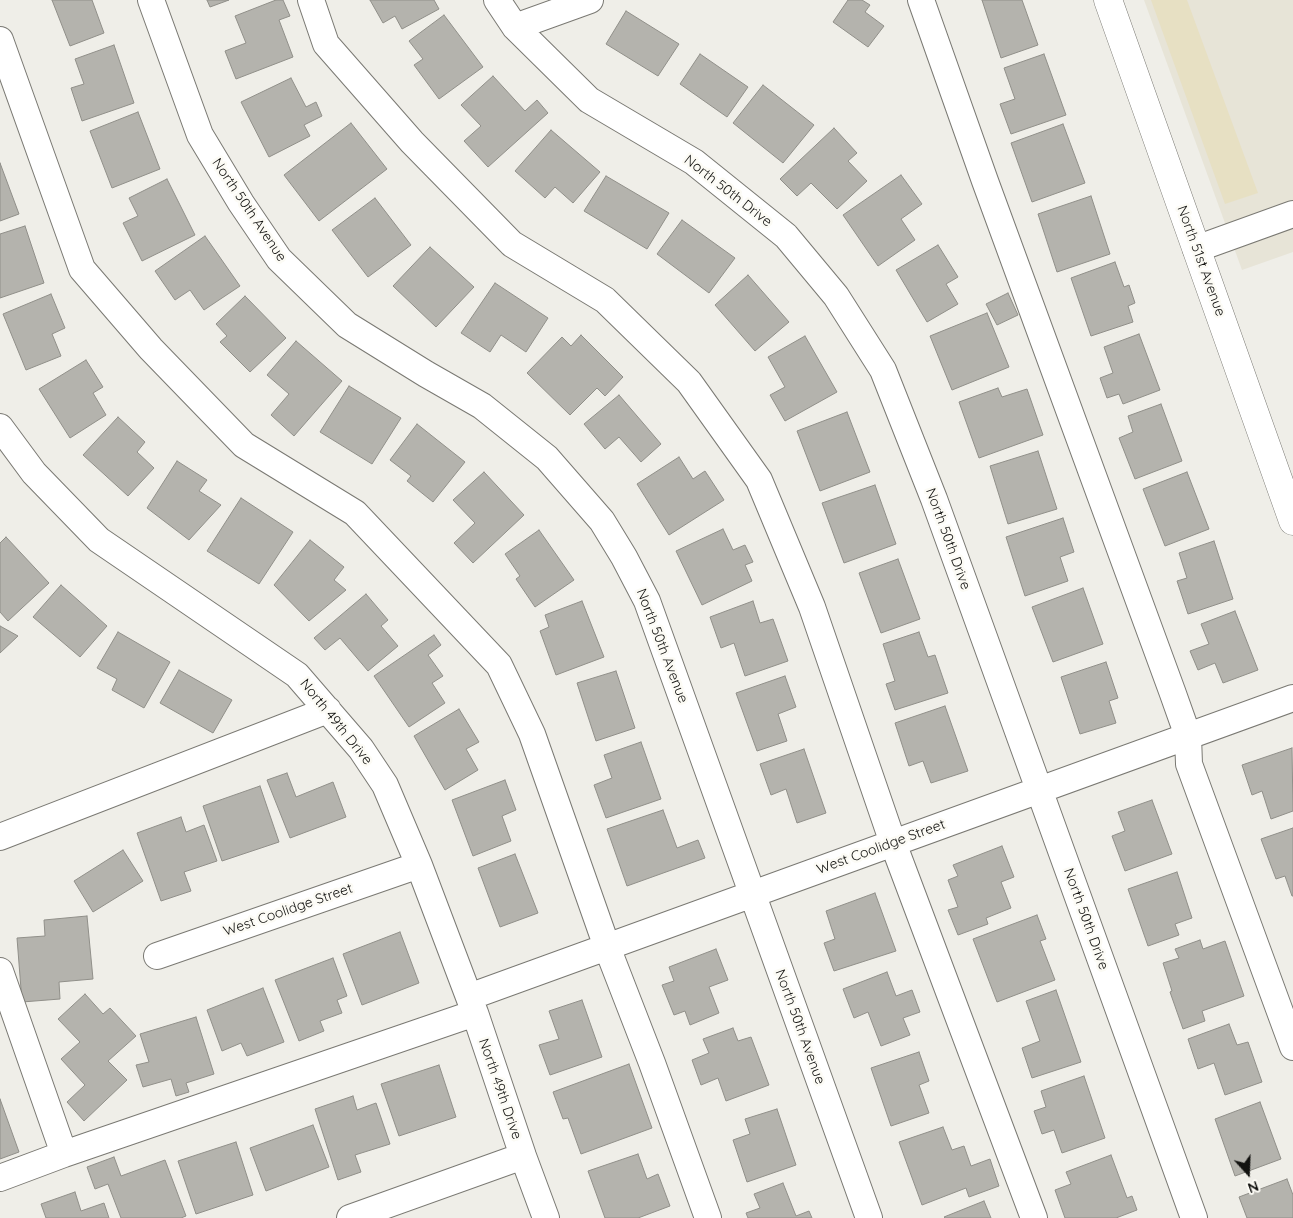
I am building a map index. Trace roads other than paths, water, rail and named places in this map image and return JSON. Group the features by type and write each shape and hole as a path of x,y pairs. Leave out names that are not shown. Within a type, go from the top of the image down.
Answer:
{"main road":[{"name":"North 51st Avenue","path":"1108,0 1293,521"}],"street":[{"name":"North 50th Avenue","path":"151,0 200,135 279,259 347,325 482,406 547,458 602,521 624,557 648,601 869,1218"},
{"path":"311,0 326,44 412,142 512,244 612,306 689,382 759,480 812,607 893,843 1034,1218"},
{"name":"North 50th Drive","path":"498,0 515,27 589,100 694,162 786,236 836,296 883,370 934,499 1194,1218"},
{"path":"515,27 590,0"},
{"path":"921,0 1188,736 1189,764 1293,1046"},
{"path":"0,40 82,269 151,349 244,445 355,513 499,664 532,734 708,1218"},
{"path":"1196,249 1293,214"},
{"name":"North 49th Drive","path":"0,427 34,474 99,540 297,675 361,749 385,785 419,865 472,1005 546,1218"},
{"name":"West Coolidge Street","path":"0,1178 472,1005 608,947 1293,698"},
{"path":"0,837 328,710"},
{"name":"West Coolidge Street","path":"157,956 419,865"},
{"path":"0,971 64,1154"},
{"path":"350,1218 523,1156"}]}
